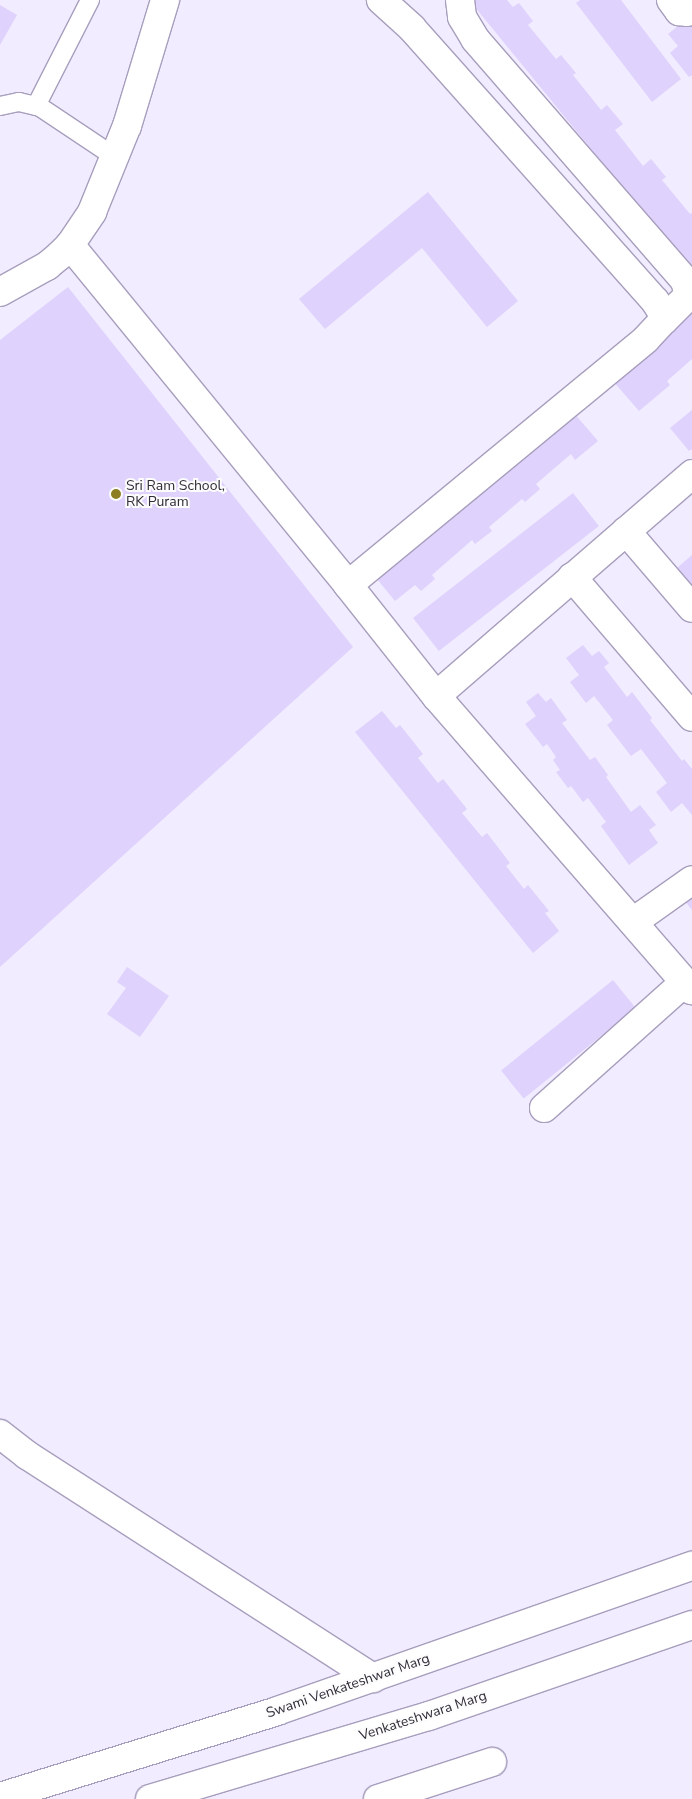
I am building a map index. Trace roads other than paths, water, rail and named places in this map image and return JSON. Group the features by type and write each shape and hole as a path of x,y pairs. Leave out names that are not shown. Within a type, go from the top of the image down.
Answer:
{"street":[{"path":"0,292 47,266 70,245 92,212 115,157 165,0"},
{"path":"381,0 412,28 655,301 662,312 664,320"},
{"path":"348,585 646,339 689,295 685,282 475,38 462,17 460,0"},
{"path":"671,0 683,12 692,8"},
{"path":"70,245 348,585 436,696 689,986 544,1108"},
{"path":"436,696 692,474"},
{"path":"626,532 692,608"},
{"path":"572,577 692,717"},
{"path":"633,922 692,880"},
{"path":"0,1434 27,1455 373,1678"},
{"name":"Swami Venkateshwar Marg","path":"0,1797 277,1711 692,1566"},
{"name":"Venkateshwara Marg","path":"150,1799 429,1716 692,1625"},
{"path":"391,1797 492,1762"}],"lane":[{"path":"36,106 90,0"},
{"path":"0,106 19,102 36,106 115,157"}],"place":[{"name":"Sri Ram School, RK Puram","path":"116,494"}]}
